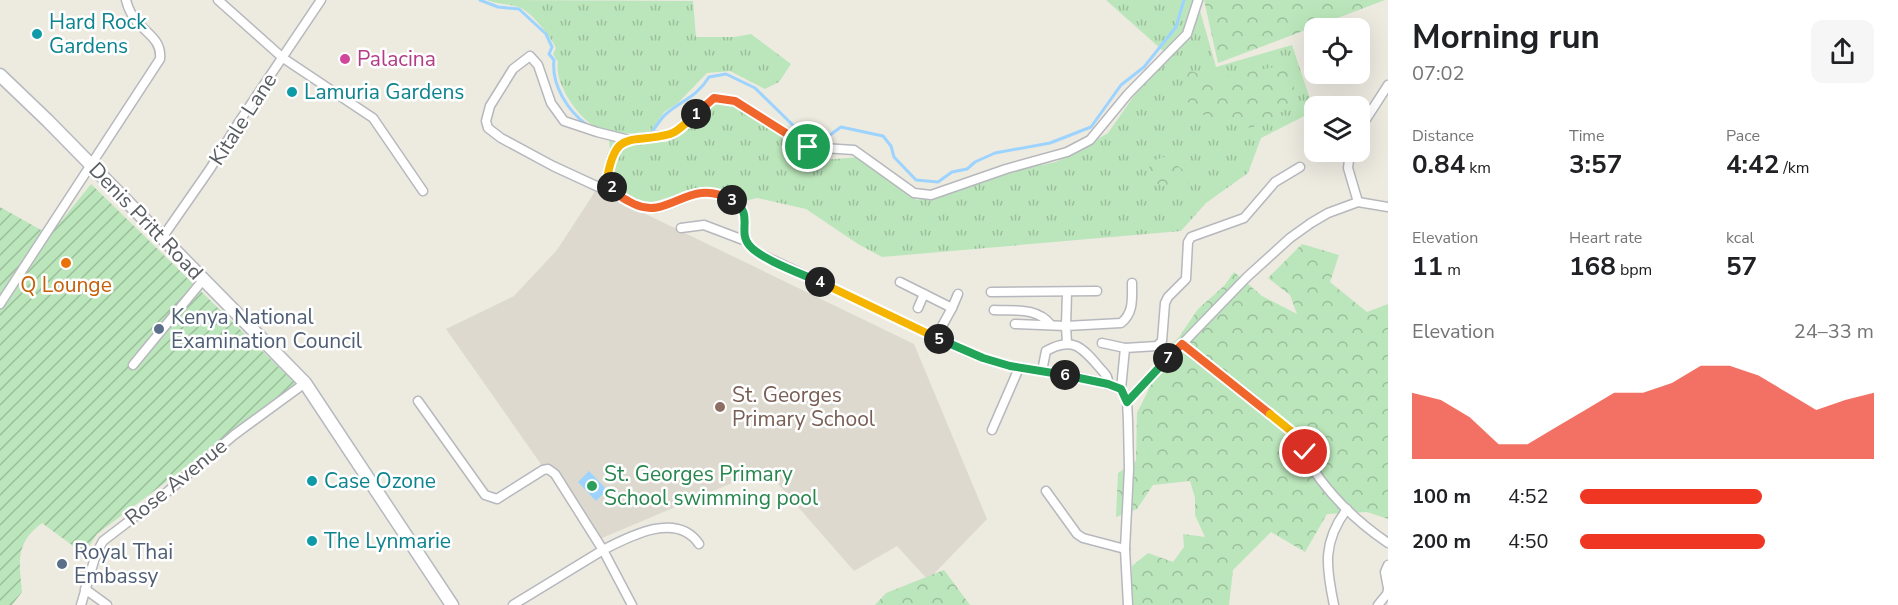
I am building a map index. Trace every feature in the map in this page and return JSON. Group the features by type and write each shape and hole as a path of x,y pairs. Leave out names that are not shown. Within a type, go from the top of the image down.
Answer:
{"main road":[{"name":"Denis Pritt Road","path":"0,75 305,383 452,605"}],"street":[{"path":"0,304 160,59 161,50 156,41 136,21 126,0"},
{"path":"218,0 283,58 373,118 423,190"},
{"name":"Kitale Lane","path":"162,238 321,0"},
{"path":"619,196 607,179 610,162 618,145 629,140 673,134 714,98 735,101 808,147 854,150 914,193 931,195 1006,169 1067,152 1090,140 1128,94 1187,34 1198,0"},
{"path":"629,140 564,121 550,103 538,65 530,56 513,69 490,106 486,121 488,128 501,138 553,166 644,208 652,209 694,193 709,192 724,196 738,203 746,219 744,234 746,241 760,254 983,358 1019,368 1108,384 1121,389"},
{"path":"1370,113 1388,85"},
{"path":"1349,162 1348,168 1358,202"},
{"path":"1102,343 1125,348 1157,346 1162,341 1165,303 1186,279 1188,242 1191,237 1244,218 1275,182 1300,167"},
{"path":"1127,402 1247,277 1297,233 1328,213 1358,202 1388,207"},
{"path":"681,228 704,225 746,241"},
{"path":"133,365 203,280"},
{"path":"900,282 952,308"},
{"path":"1015,324 1066,326 1120,323 1126,319 1131,307 1132,283"},
{"path":"991,292 1096,291"},
{"path":"1067,292 1067,343"},
{"path":"918,308 924,294"},
{"path":"936,337 958,294"},
{"path":"994,310 1034,312 1045,316 1051,325"},
{"path":"1042,371 1046,351 1067,343 1078,345 1107,376 1108,384"},
{"path":"1182,344 1291,431 1319,477 1347,509 1388,543"},
{"path":"1125,348 1121,389 1127,402 1129,469 1125,549 1128,605"},
{"path":"992,430 1019,368"},
{"name":"Rose Avenue","path":"81,605 96,554 103,541 167,492 234,435 305,383"},
{"path":"418,401 485,495 497,499 543,470 555,474 603,550 633,605"},
{"path":"1046,491 1077,534 1083,538 1125,549"},
{"path":"1334,605 1327,570 1329,547 1334,529 1347,509"},
{"path":"513,605 603,550 637,533 679,528 693,535 699,544"},
{"path":"1378,605 1387,594 1385,572 1388,565"},
{"path":"85,589 107,605"}],"shaded area":[{"name":"St. Georges Primary School","path":"596,190 914,344 987,519 928,580 897,546 854,571 765,469 595,541 446,329 514,296 557,250"}],"green space":[{"path":"487,0 693,1 696,37 734,37 751,34 791,64 779,82 765,89 730,71 707,73 678,103 664,112 651,131 626,133 606,131 585,119 570,101 560,80 558,62 553,54 556,48 536,20 521,8"},
{"path":"1106,0 1197,0 1216,67 1292,45 1309,96 1304,96 1304,116 1261,138 1248,173 1206,203 1181,231 882,257 858,244 806,209 757,198 741,202 727,192 708,190 679,194 650,203 641,202 614,188 609,140 667,142 679,136 716,100 726,100 781,129 824,160 860,157 917,200 1011,171 1056,162 1084,147 1108,133 1136,93 1170,57"},
{"path":"1204,0 1385,0 1337,18 1304,18 1304,31 1218,63"},
{"path":"1284,65 1294,86 1293,106 1251,128 1206,117 1183,98 1185,69 1214,79"},
{"path":"1164,157 1191,175 1184,191 1154,183 1148,162"},
{"path":"91,184 296,384 97,534 84,554 42,523 33,530 23,546 20,562 22,592 12,605 0,605 0,207 50,235"},
{"path":"1302,244 1339,255 1330,282 1367,312 1388,304 1388,519 1367,512 1327,514 1305,552 1271,532 1233,570 1229,605 1132,605 1132,566 1148,553 1173,562 1184,547 1183,534 1205,537 1195,515 1195,498 1190,481 1153,485 1137,509 1116,517 1118,473 1136,461 1137,413 1148,391 1158,358 1179,337 1198,309 1224,286 1234,272 1262,296 1297,314 1290,295 1268,278"},
{"path":"944,570 970,605 875,605 886,593"}],"water":[{"name":"St. Georges Primary School swimming pool","path":"589,471 607,490 596,501 578,482"}],"waterway":[{"path":"480,0 498,7 519,9 546,34 552,47 549,54 554,60 555,79 562,97 587,125"},
{"path":"648,134 666,114 699,90 709,77 726,74 755,88 802,134 823,140 841,127 883,136 891,146 894,157 916,180 938,182 952,172 967,169 975,162 995,153 1050,143 1091,127 1121,85 1144,67 1176,27 1184,0"}],"place":[{"name":"Hard Rock Gardens","path":"37,34"},
{"name":"Palacina","path":"345,59"},
{"name":"Lamuria Gardens","path":"292,92"},
{"name":"Q Lounge","path":"66,263"},
{"name":"Kenya National Examination Council","path":"159,329"},
{"name":"St. Georges Primary School","path":"720,407"},
{"name":"Case Ozone","path":"312,481"},
{"name":"St. Georges Primary School swimming pool","path":"592,486"},
{"name":"The Lynmarie","path":"312,541"},
{"name":"Royal Thai Embassy","path":"62,564"}],"route":[{"path":"808,147 735,101 714,98 673,134 629,140 618,145 610,162 607,179 619,196 644,208 659,207 694,193 709,192 724,196 738,203 746,219 744,234 746,241 760,254 983,358 1010,366 1108,384 1121,389 1127,402 1182,344 1291,431 1305,452"}]}
